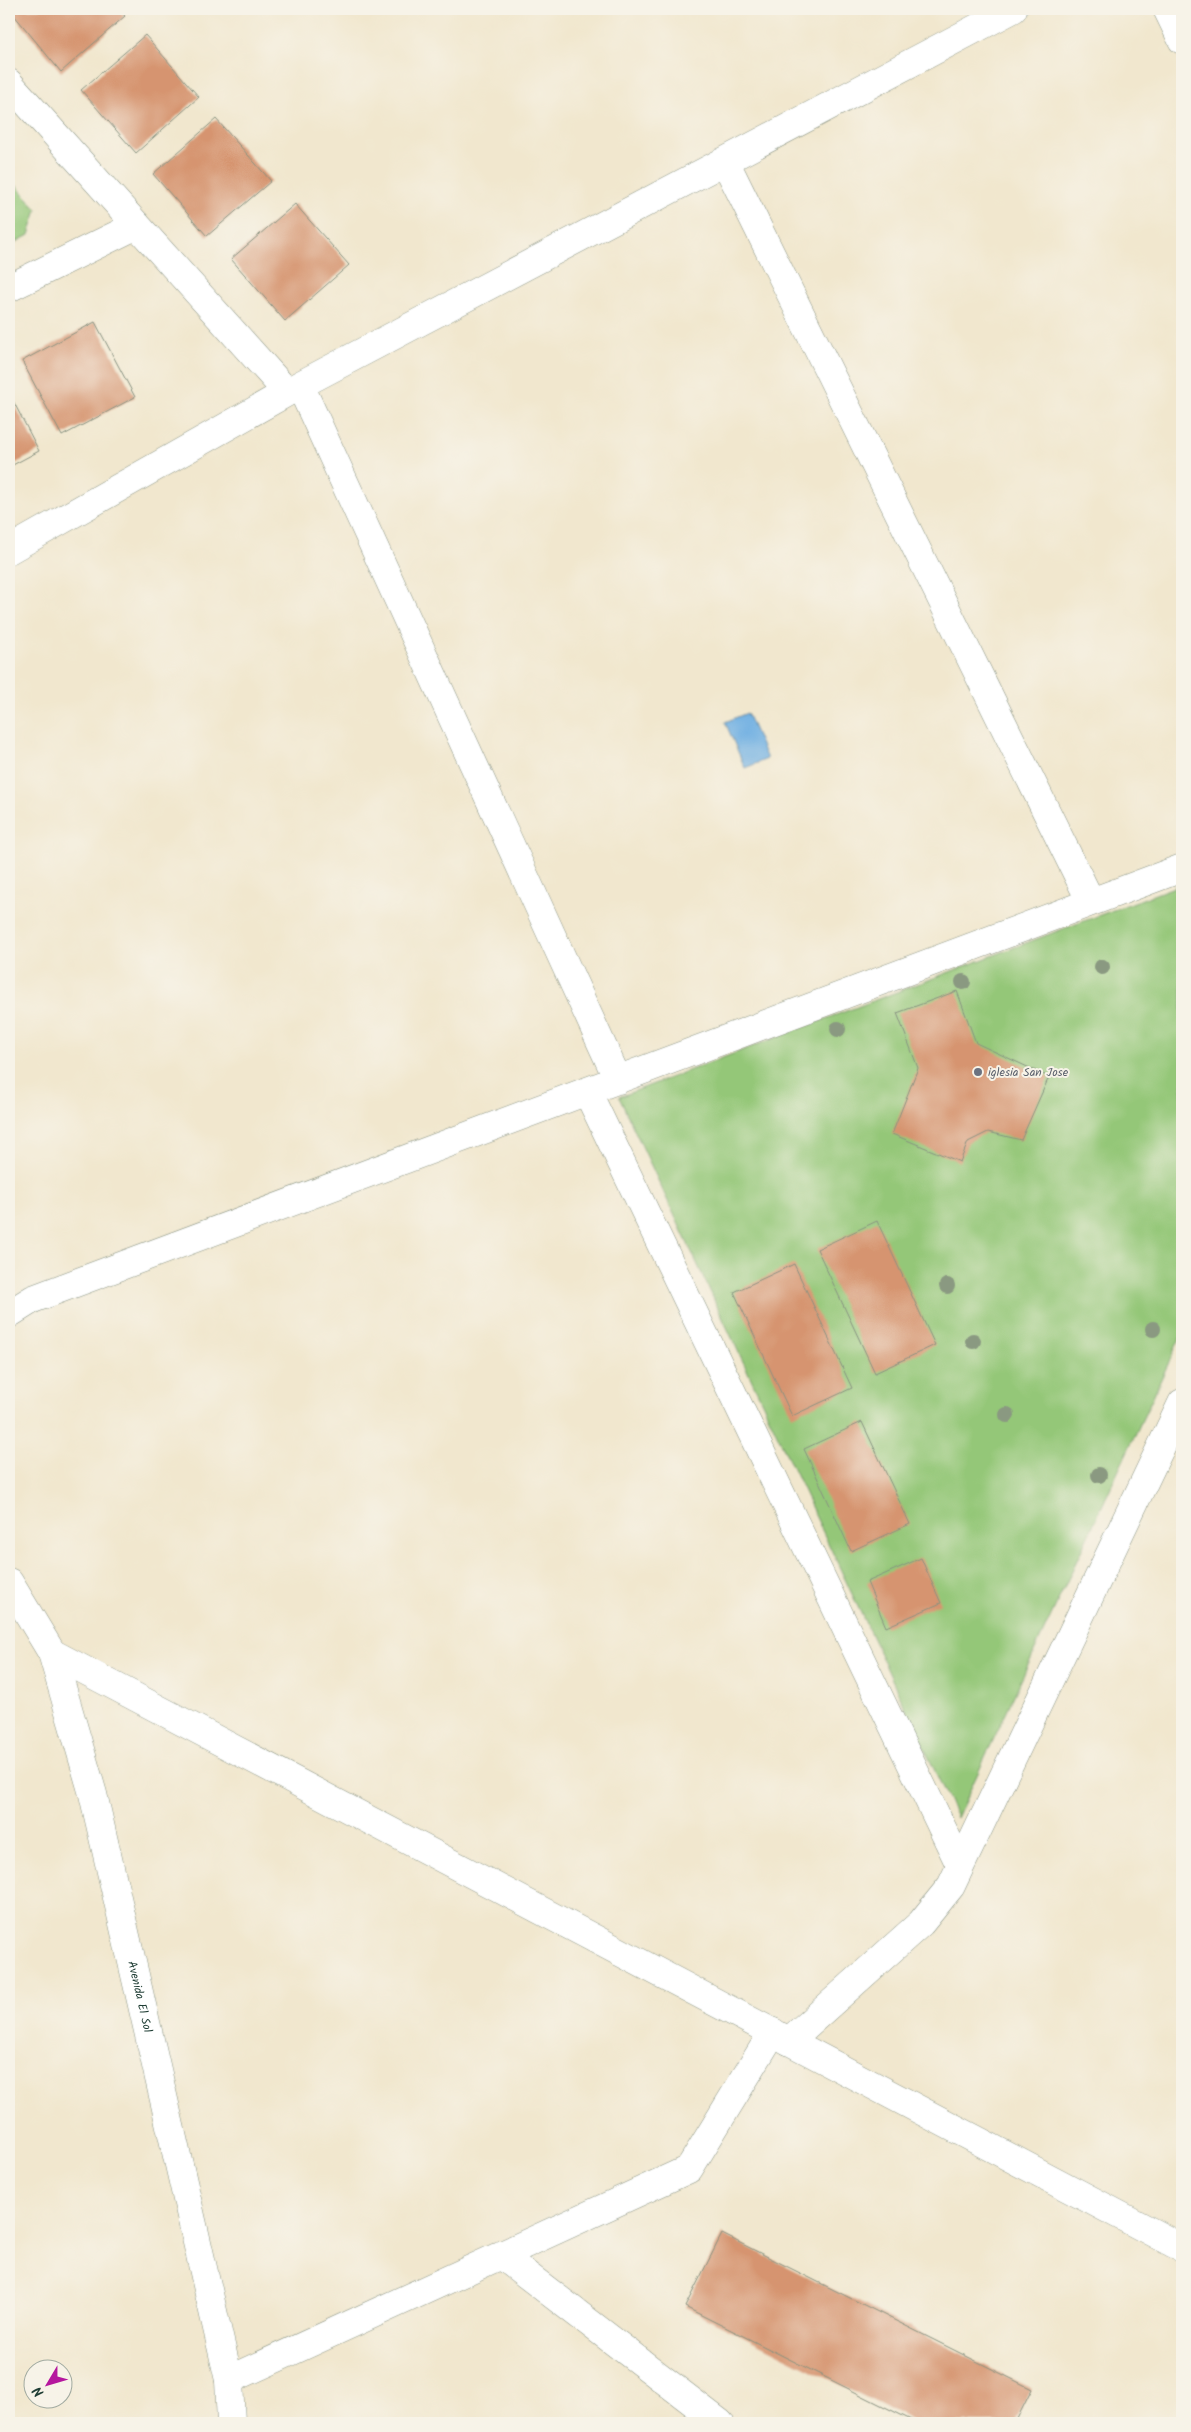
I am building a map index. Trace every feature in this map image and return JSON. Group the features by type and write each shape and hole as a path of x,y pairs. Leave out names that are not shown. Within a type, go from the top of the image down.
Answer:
{"street":[{"path":"9,550 294,389 1013,9"},
{"path":"1166,9 1182,40"},
{"path":"9,83 137,225 294,389 618,1080"},
{"path":"725,161 1091,902"},
{"path":"9,288 137,225"},
{"path":"9,1314 33,1299 1182,868"},
{"path":"588,1091 960,1865"},
{"path":"229,2380 689,2169 781,2036 922,1923 951,1886 1182,1403"},
{"name":"Avenida El Sol","path":"9,1582 52,1653 93,1794 229,2380 231,2423"},
{"path":"52,1653 1182,2248"},
{"path":"501,2255 720,2423"}],"green space":[{"path":"9,177 37,210 29,235 9,246"},
{"path":"1182,884 1182,1334 957,1818 619,1097"}],"water":[{"path":"747,713 767,759 745,768 725,722"}],"building":[{"path":"9,9 118,9 125,16 61,72"},
{"path":"145,35 199,97 136,153 81,90"},
{"path":"216,119 271,181 207,236 153,174"},
{"path":"295,204 349,265 285,321 231,259"},
{"path":"95,322 135,397 62,436 22,361"},
{"path":"9,393 39,451 9,467"},
{"name":"iglesia San Jose","path":"957,991 976,1043 1049,1077 1021,1140 988,1132 968,1142 960,1162 892,1134 918,1068 897,1013"},
{"path":"877,1221 935,1345 875,1373 817,1249"},
{"path":"794,1264 852,1388 792,1416 734,1292"},
{"path":"862,1422 910,1524 851,1551 804,1449"},
{"path":"921,1558 941,1603 886,1627 867,1582"},
{"path":"722,2234 1032,2389 1015,2423 917,2423 685,2307"}],"place":[{"name":"iglesia San Jose","path":"978,1072"}]}
